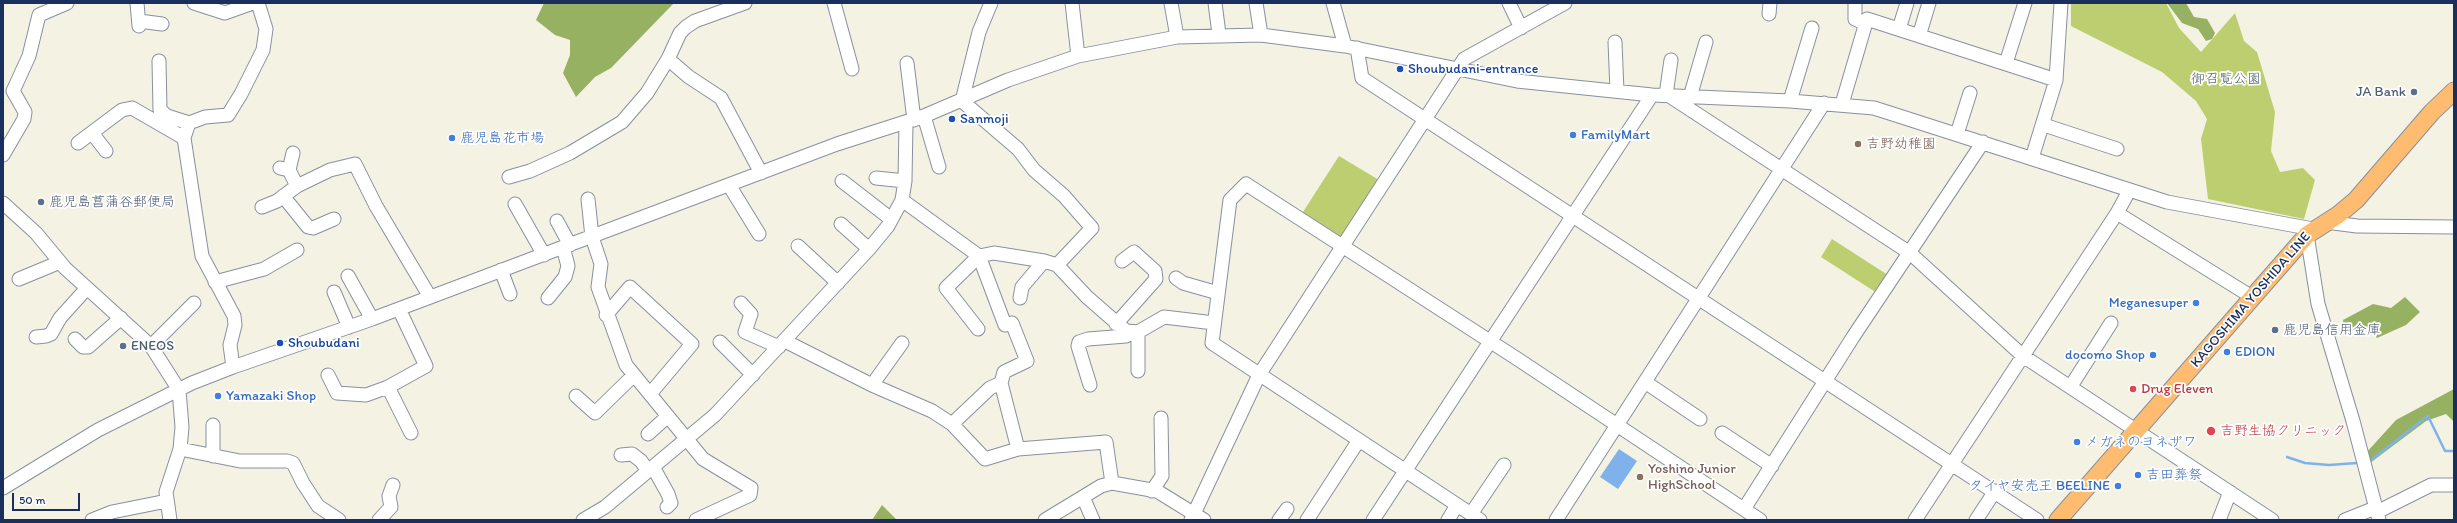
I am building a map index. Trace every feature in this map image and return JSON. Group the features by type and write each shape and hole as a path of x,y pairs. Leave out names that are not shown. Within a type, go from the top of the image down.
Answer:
{"main road":[{"name":"KAGOSHIMA YOSHIDA LINE","path":"2058,520 2138,430 2252,297 2315,229 2356,200 2432,112 2454,91"}],"street":[{"path":"3,155 24,119 25,112 13,91 29,56 40,14 67,3"},
{"path":"137,3 139,23 162,24"},
{"path":"194,3 225,13 253,3"},
{"path":"159,61 160,110 167,116 189,123 205,118 228,116 263,50 266,29 258,3"},
{"path":"509,177 530,171 570,153 622,122 647,93 668,59 680,34 686,27 696,21 746,3"},
{"path":"834,3 852,69"},
{"path":"962,101 979,32 991,3"},
{"path":"1072,3 1078,56"},
{"path":"1171,3 1177,36"},
{"path":"1215,3 1219,34"},
{"path":"1256,3 1261,35"},
{"path":"1333,3 1362,78 1995,491 2037,520"},
{"path":"1509,3 1521,28"},
{"path":"1855,3 1855,19 1866,24"},
{"path":"1899,29 1907,3"},
{"path":"1919,36 1929,3"},
{"path":"2006,63 2025,3"},
{"path":"2032,158 2044,125 2056,80 2061,3"},
{"path":"1045,520 1083,497 1112,483 1152,491 1171,499 1197,518 1259,375 1426,119 1456,70 1464,59 1521,28 1559,5"},
{"path":"1842,104 1867,19 2056,80"},
{"path":"1790,101 1812,28"},
{"path":"3,488 80,440 179,390 233,366 372,319 838,144 915,120 1008,80 1078,56 1177,36 1219,34 1261,35 1351,47 1456,70 1516,81 1617,92 1842,104 1874,108 2166,202 2315,229 2357,226 2454,227"},
{"path":"1615,42 1617,92"},
{"path":"1690,97 1706,42"},
{"path":"668,59 689,77 721,98 760,173"},
{"path":"1668,95 1671,60"},
{"path":"584,520 605,507 715,415 869,249 891,219 902,200 915,120 907,63"},
{"path":"1957,134 1970,93"},
{"path":"1373,520 1652,95"},
{"path":"1668,95 1910,253 2023,356 2138,430 2272,520"},
{"path":"962,101 1018,149 1034,170 1064,196 1092,228 1057,265"},
{"path":"1556,520 1824,103"},
{"path":"78,143 122,110 132,108 184,138"},
{"path":"915,120 939,167"},
{"path":"189,123 184,138 202,256 234,316 235,325 230,345 233,366"},
{"path":"2044,125 2116,149"},
{"path":"92,133 106,150"},
{"path":"1744,509 1983,142"},
{"path":"293,153 289,164 284,169 297,186"},
{"path":"262,207 283,196 297,186 330,170 355,164 376,206 430,297"},
{"path":"876,178 905,181"},
{"path":"842,181 891,219"},
{"path":"1504,465 1476,517 1212,343 1230,200 1246,184 1617,425 1760,520"},
{"path":"729,185 759,234"},
{"path":"1915,520 2117,213 2129,191"},
{"path":"283,196 308,227 313,228 334,219"},
{"path":"588,199 592,237 601,264 598,287 606,315 626,364 703,459 751,488 750,495 696,520"},
{"path":"902,200 979,256 1005,325 1012,323 1026,361 1004,372 1001,383 1018,449"},
{"path":"3,203 36,233 60,262 151,346 179,390 182,412 180,449 166,492 170,520"},
{"path":"515,204 544,254"},
{"path":"2117,213 2252,297"},
{"path":"548,298 565,278 568,266 566,246 557,221"},
{"path":"842,224 869,249"},
{"path":"2315,229 2318,304 2353,421 2377,514"},
{"path":"798,246 838,283"},
{"path":"215,282 264,269 297,250"},
{"path":"1116,324 1156,279 1155,270 1134,252 1122,261"},
{"path":"978,329 946,288 979,256 994,254 1044,261 1057,265 1116,324 1126,331 1136,332"},
{"path":"1020,298 1022,287 1044,261"},
{"path":"19,279 60,262"},
{"path":"501,270 510,294"},
{"path":"348,276 372,319"},
{"path":"1176,278 1183,283 1218,293"},
{"path":"606,315 630,287 692,344 650,394"},
{"path":"36,337 51,334 60,318 87,288"},
{"path":"334,292 349,327"},
{"path":"740,302 751,314 745,332 782,344 932,411 952,424 985,459 1018,449 1106,442 1112,483"},
{"path":"151,346 194,303"},
{"path":"328,375 336,393 366,395 388,387 426,366 399,309"},
{"path":"1090,385 1078,346 1079,342 1088,339 1126,336 1164,317 1214,323"},
{"path":"75,339 83,347 88,347 121,318"},
{"path":"2071,386 2111,323"},
{"path":"1136,332 1138,371"},
{"path":"720,342 753,375"},
{"path":"872,385 902,343"},
{"path":"576,396 595,413 634,375"},
{"path":"1645,382 1700,419"},
{"path":"952,424 990,388 1001,383"},
{"path":"388,387 411,433"},
{"path":"648,434 668,416"},
{"path":"1152,491 1162,476 1161,418"},
{"path":"213,425 213,456"},
{"path":"1722,433 1772,466"},
{"path":"1307,520 1359,440"},
{"path":"180,449 240,461 293,462 303,483 318,506 339,520"},
{"path":"621,455 632,454 651,469 668,494 671,504 667,507"},
{"path":"379,520 391,507 389,496 393,485"},
{"path":"2345,520 2377,514 2381,510 2431,485 2454,485"},
{"path":"1976,520 1995,491"},
{"path":"2219,520 2230,492"},
{"path":"1083,497 1094,520"},
{"path":"92,520 112,512 167,501"},
{"path":"1448,520 1457,505"}],"green space":[{"path":"544,3 674,3 611,68 595,77 576,97 563,73 570,55 570,40 555,35 536,20"},
{"name":"御召覧公園","path":"2071,3 2166,3 2179,28 2201,52 2235,13 2244,41 2257,52 2275,112 2271,151 2280,172 2303,168 2315,180 2304,219 2208,199 2201,139 2207,119 2196,101 2162,72 2071,26"},
{"path":"2167,3 2186,3 2194,17 2207,19 2215,33 2212,39 2206,41 2198,29 2182,23"},
{"path":"1339,156 1379,180 1341,240 1301,215"},
{"path":"1832,239 1891,277 1880,295 1821,257"},
{"path":"2405,297 2420,312 2406,325 2377,338 2366,326 2344,328 2343,320 2373,304 2391,308"},
{"path":"2454,389 2454,422 2446,414 2426,421 2370,463 2366,453 2396,420"},
{"path":"882,505 896,519 896,520 872,520"}],"water":[{"path":"1619,449 1637,461 1618,489 1600,477"}],"waterway":[{"path":"2372,459 2428,416 2445,451 2454,451"},
{"path":"2287,457 2305,463 2329,465 2357,463"}],"place":[{"name":"Shoubudani-entrance","path":"1400,69"},
{"name":"JA Bank","path":"2414,92"},
{"name":"Sanmoji","path":"952,119"},
{"name":"FamilyMart","path":"1573,135"},
{"name":"鹿児島花市場","path":"452,138"},
{"name":"吉野幼稚園","path":"1858,144"},
{"name":"鹿児島菖蒲谷郵便局","path":"41,202"},
{"name":"Meganesuper","path":"2196,303"},
{"name":"鹿児島信用金庫","path":"2275,330"},
{"name":"Shoubudani","path":"280,343"},
{"name":"ENEOS","path":"123,346"},
{"name":"EDION","path":"2227,352"},
{"name":"docomo Shop","path":"2153,355"},
{"name":"Drug Eleven","path":"2133,389"},
{"name":"Yamazaki Shop","path":"218,396"},
{"name":"吉野生協クリニック","path":"2211,431"},
{"name":"メガネのヨネザワ","path":"2077,442"},
{"name":"吉田葬祭","path":"2138,475"},
{"name":"Yoshino Junior HighSchool","path":"1640,477"},
{"name":"タイヤ安売王 BEELINE","path":"2118,486"}]}
